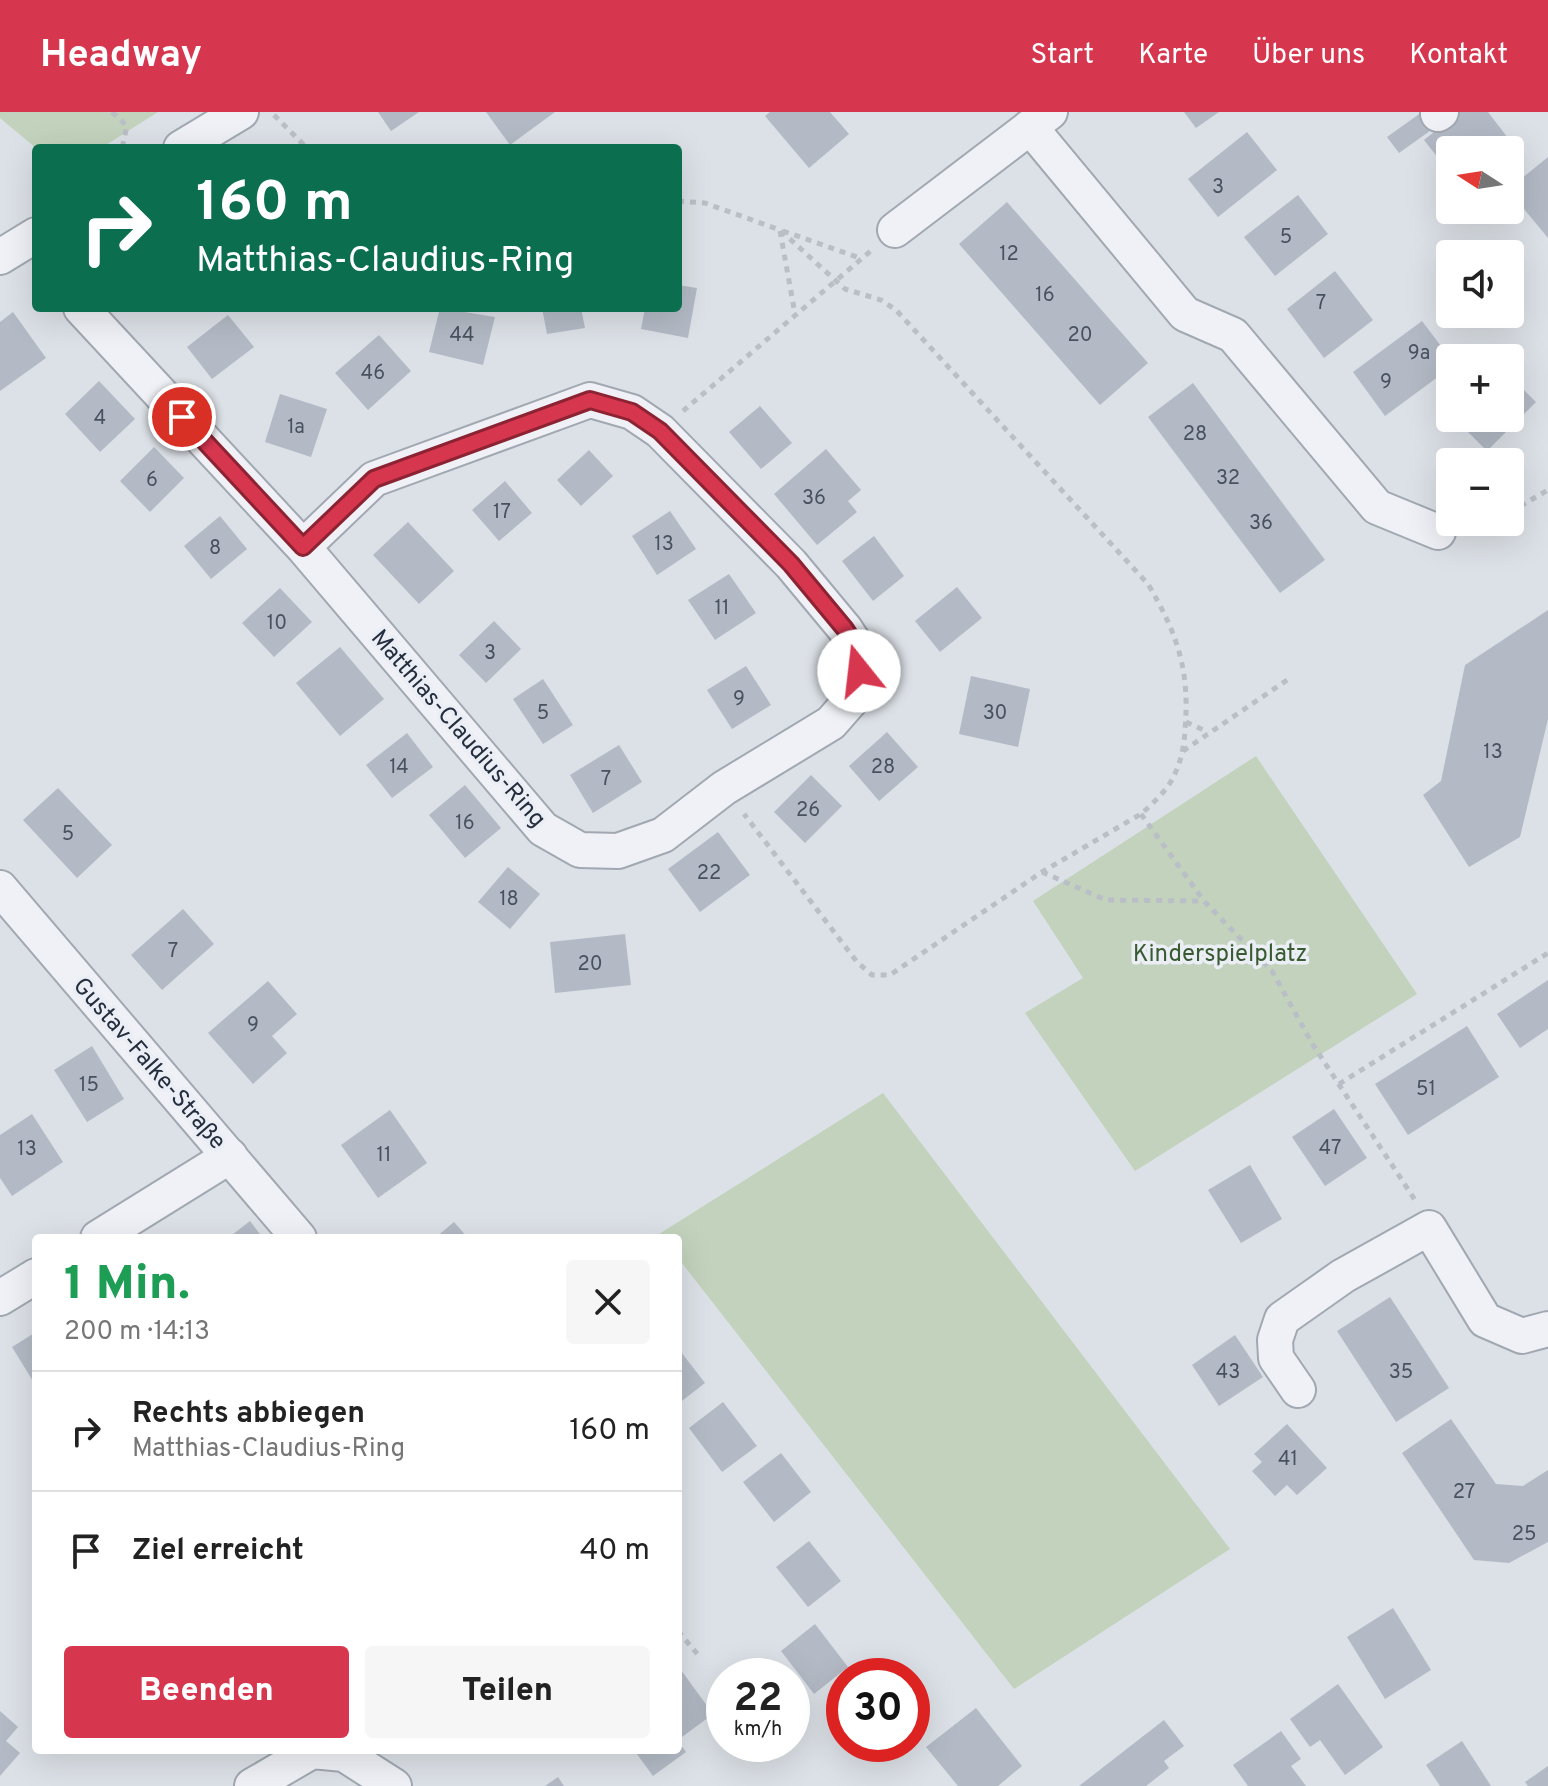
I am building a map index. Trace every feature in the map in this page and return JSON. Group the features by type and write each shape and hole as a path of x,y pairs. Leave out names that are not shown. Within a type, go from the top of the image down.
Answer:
{"street":[{"path":"188,144 241,112"},
{"path":"895,230 1040,120 1185,314 1233,335 1377,507 1436,531"},
{"name":"Matthias-Claudius-Ring","path":"85,312 303,547 543,829 580,850 618,851 663,835 724,788 831,723 859,691 860,652 791,564 660,431 632,412 590,400 374,479 303,547"},
{"name":"Gustav-Falke-Straße","path":"0,888 296,1234"},
{"path":"104,1234 230,1156"},
{"path":"1298,1390 1276,1358 1275,1340 1282,1319 1343,1276 1429,1228 1485,1320 1522,1336 1548,1329"},
{"path":"0,1298 32,1278"},
{"path":"252,1786 307,1754"},
{"path":"344,1754 394,1786"}],"path":[{"path":"112,112 127,126 123,144"},
{"path":"270,112 303,144"},
{"path":"682,201 705,203 861,258"},
{"path":"724,788 848,950 866,970 880,977 901,970 1042,872 1141,814 1171,782 1183,751 1186,722 1185,668 1163,610 1148,584 911,324 881,300 845,289 780,230"},
{"path":"780,230 790,272 795,314"},
{"path":"660,431 895,230"},
{"path":"1524,504 1548,490"},
{"path":"1183,751 1290,678"},
{"path":"1186,722 1208,732"},
{"path":"1141,814 1204,901 1272,971 1339,1084 1410,1190 1429,1228"},
{"path":"1042,872 1106,900 1204,901"},
{"path":"1339,1084 1548,953"},
{"path":"682,1636 699,1656"}],"green space":[{"path":"0,112 158,112 107,144 32,145 0,118"},
{"name":"Kinderspielplatz","path":"1256,756 1417,994 1135,1171 1025,1013 1083,978 1033,901"},
{"path":"883,1093 1230,1549 1014,1689 682,1263 682,1234 659,1234"}],"building":[{"path":"378,112 419,112 391,131"},
{"path":"486,112 555,112 511,144"},
{"path":"770,112 830,112 849,134 809,168 765,116"},
{"path":"1184,112 1219,112 1196,128"},
{"path":"1422,112 1434,128 1399,153 1387,137"},
{"path":"1459,112 1488,112 1506,136 1436,136 1436,155 1424,140"},
{"path":"1247,132 1277,170 1218,217 1188,179"},
{"path":"1548,157 1548,238 1524,209 1524,177"},
{"path":"1298,195 1328,234 1275,276 1244,237"},
{"path":"1007,202 1148,363 1100,405 959,244"},
{"path":"1335,271 1373,320 1324,358 1287,309"},
{"path":"682,286 697,288 688,338 641,329 644,312 682,312"},
{"path":"13,312 46,358 0,391 0,322"},
{"path":"439,312 495,317 483,365 429,352"},
{"path":"543,312 582,312 585,328 547,334"},
{"path":"228,315 254,347 212,379 187,347"},
{"path":"1422,321 1439,344 1436,344 1436,378 1385,416 1353,372"},
{"path":"379,335 411,371 368,410 335,373"},
{"path":"99,381 135,419 100,452 65,414"},
{"path":"1193,383 1325,560 1280,593 1148,417"},
{"path":"1524,390 1536,402 1524,414"},
{"path":"280,394 327,409 311,457 265,442"},
{"path":"760,406 792,443 761,469 729,432"},
{"path":"1468,432 1506,432 1490,448 1484,448"},
{"path":"154,447 184,478 150,512 120,481"},
{"path":"826,449 861,490 848,501 857,512 817,545 774,494"},
{"path":"589,450 613,476 581,506 557,480"},
{"path":"505,481 532,513 499,541 472,510"},
{"path":"670,511 696,549 657,575 632,536"},
{"path":"220,516 247,549 211,579 184,546"},
{"path":"408,522 454,571 419,604 373,555"},
{"path":"874,536 904,576 873,601 842,561"},
{"path":"729,574 756,613 715,640 688,600"},
{"path":"957,587 982,618 940,652 915,621"},
{"path":"280,588 312,622 274,657 242,623"},
{"path":"1548,610 1548,719 1520,837 1469,867 1423,795 1441,781 1465,665"},
{"path":"494,621 521,649 486,683 459,655"},
{"path":"340,647 384,699 340,736 296,683"},
{"path":"746,666 771,705 732,729 707,690"},
{"path":"971,676 1030,689 1018,747 959,734"},
{"path":"543,679 573,725 543,744 513,699"},
{"path":"887,732 918,767 879,801 849,766"},
{"path":"407,733 433,767 392,798 366,765"},
{"path":"619,745 642,782 593,813 570,775"},
{"path":"811,775 842,806 805,843 774,812"},
{"path":"465,785 501,828 465,858 429,815"},
{"path":"58,788 112,845 77,878 23,820"},
{"path":"718,832 750,875 700,912 668,869"},
{"path":"508,867 540,894 510,929 478,902"},
{"path":"183,909 214,944 162,990 131,955"},
{"path":"625,934 631,985 555,993 550,942"},
{"path":"1548,980 1548,1029 1520,1048 1497,1014"},
{"path":"268,981 297,1014 272,1036 287,1053 253,1084 208,1033"},
{"path":"1467,1026 1499,1077 1408,1135 1375,1084"},
{"path":"92,1046 124,1099 87,1122 54,1070"},
{"path":"1334,1109 1367,1158 1325,1186 1292,1137"},
{"path":"390,1110 427,1163 378,1198 341,1145"},
{"path":"32,1114 63,1162 12,1196 0,1178 0,1135"},
{"path":"1250,1165 1282,1219 1241,1243 1208,1190"},
{"path":"250,1221 260,1234 233,1234"},
{"path":"454,1222 464,1234 440,1234"},
{"path":"1390,1297 1449,1388 1396,1422 1337,1331"},
{"path":"32,1334 32,1380 12,1347"},
{"path":"1235,1335 1263,1377 1219,1406 1192,1365"},
{"path":"682,1353 705,1383 682,1401"},
{"path":"723,1402 757,1446 722,1472 689,1428"},
{"path":"1451,1419 1496,1484 1523,1486 1548,1470 1548,1542 1509,1563 1474,1560 1402,1453"},
{"path":"1287,1424 1327,1468 1297,1495 1287,1485 1275,1496 1252,1471 1262,1462 1254,1454"},
{"path":"781,1453 811,1492 774,1522 743,1482"},
{"path":"809,1541 841,1581 808,1607 776,1567"},
{"path":"1393,1608 1431,1670 1385,1699 1347,1637"},
{"path":"815,1624 841,1658 826,1658 826,1684 814,1694 810,1689 810,1658 786,1658 781,1651"},
{"path":"682,1671 706,1704 706,1719 682,1737"},
{"path":"1338,1684 1383,1747 1345,1775 1320,1740 1310,1747 1290,1719"},
{"path":"976,1708 1022,1766 998,1786 958,1786 930,1752 930,1744"},
{"path":"0,1711 18,1727 6,1741 20,1753 0,1776"},
{"path":"1164,1720 1184,1746 1164,1761 1169,1768 1146,1786 1079,1786"},
{"path":"1281,1731 1301,1759 1291,1766 1306,1786 1248,1786 1233,1765"},
{"path":"1462,1741 1491,1786 1440,1786 1426,1765"},
{"path":"682,1746 686,1752 653,1776 637,1754 682,1754"},
{"path":"1548,1766 1548,1786 1528,1786 1525,1782"},
{"path":"558,1777 564,1786 545,1786"}],"route":[{"path":"182,417 303,547 374,479 590,400 632,412 660,431 791,564 860,652 859,671"}]}
